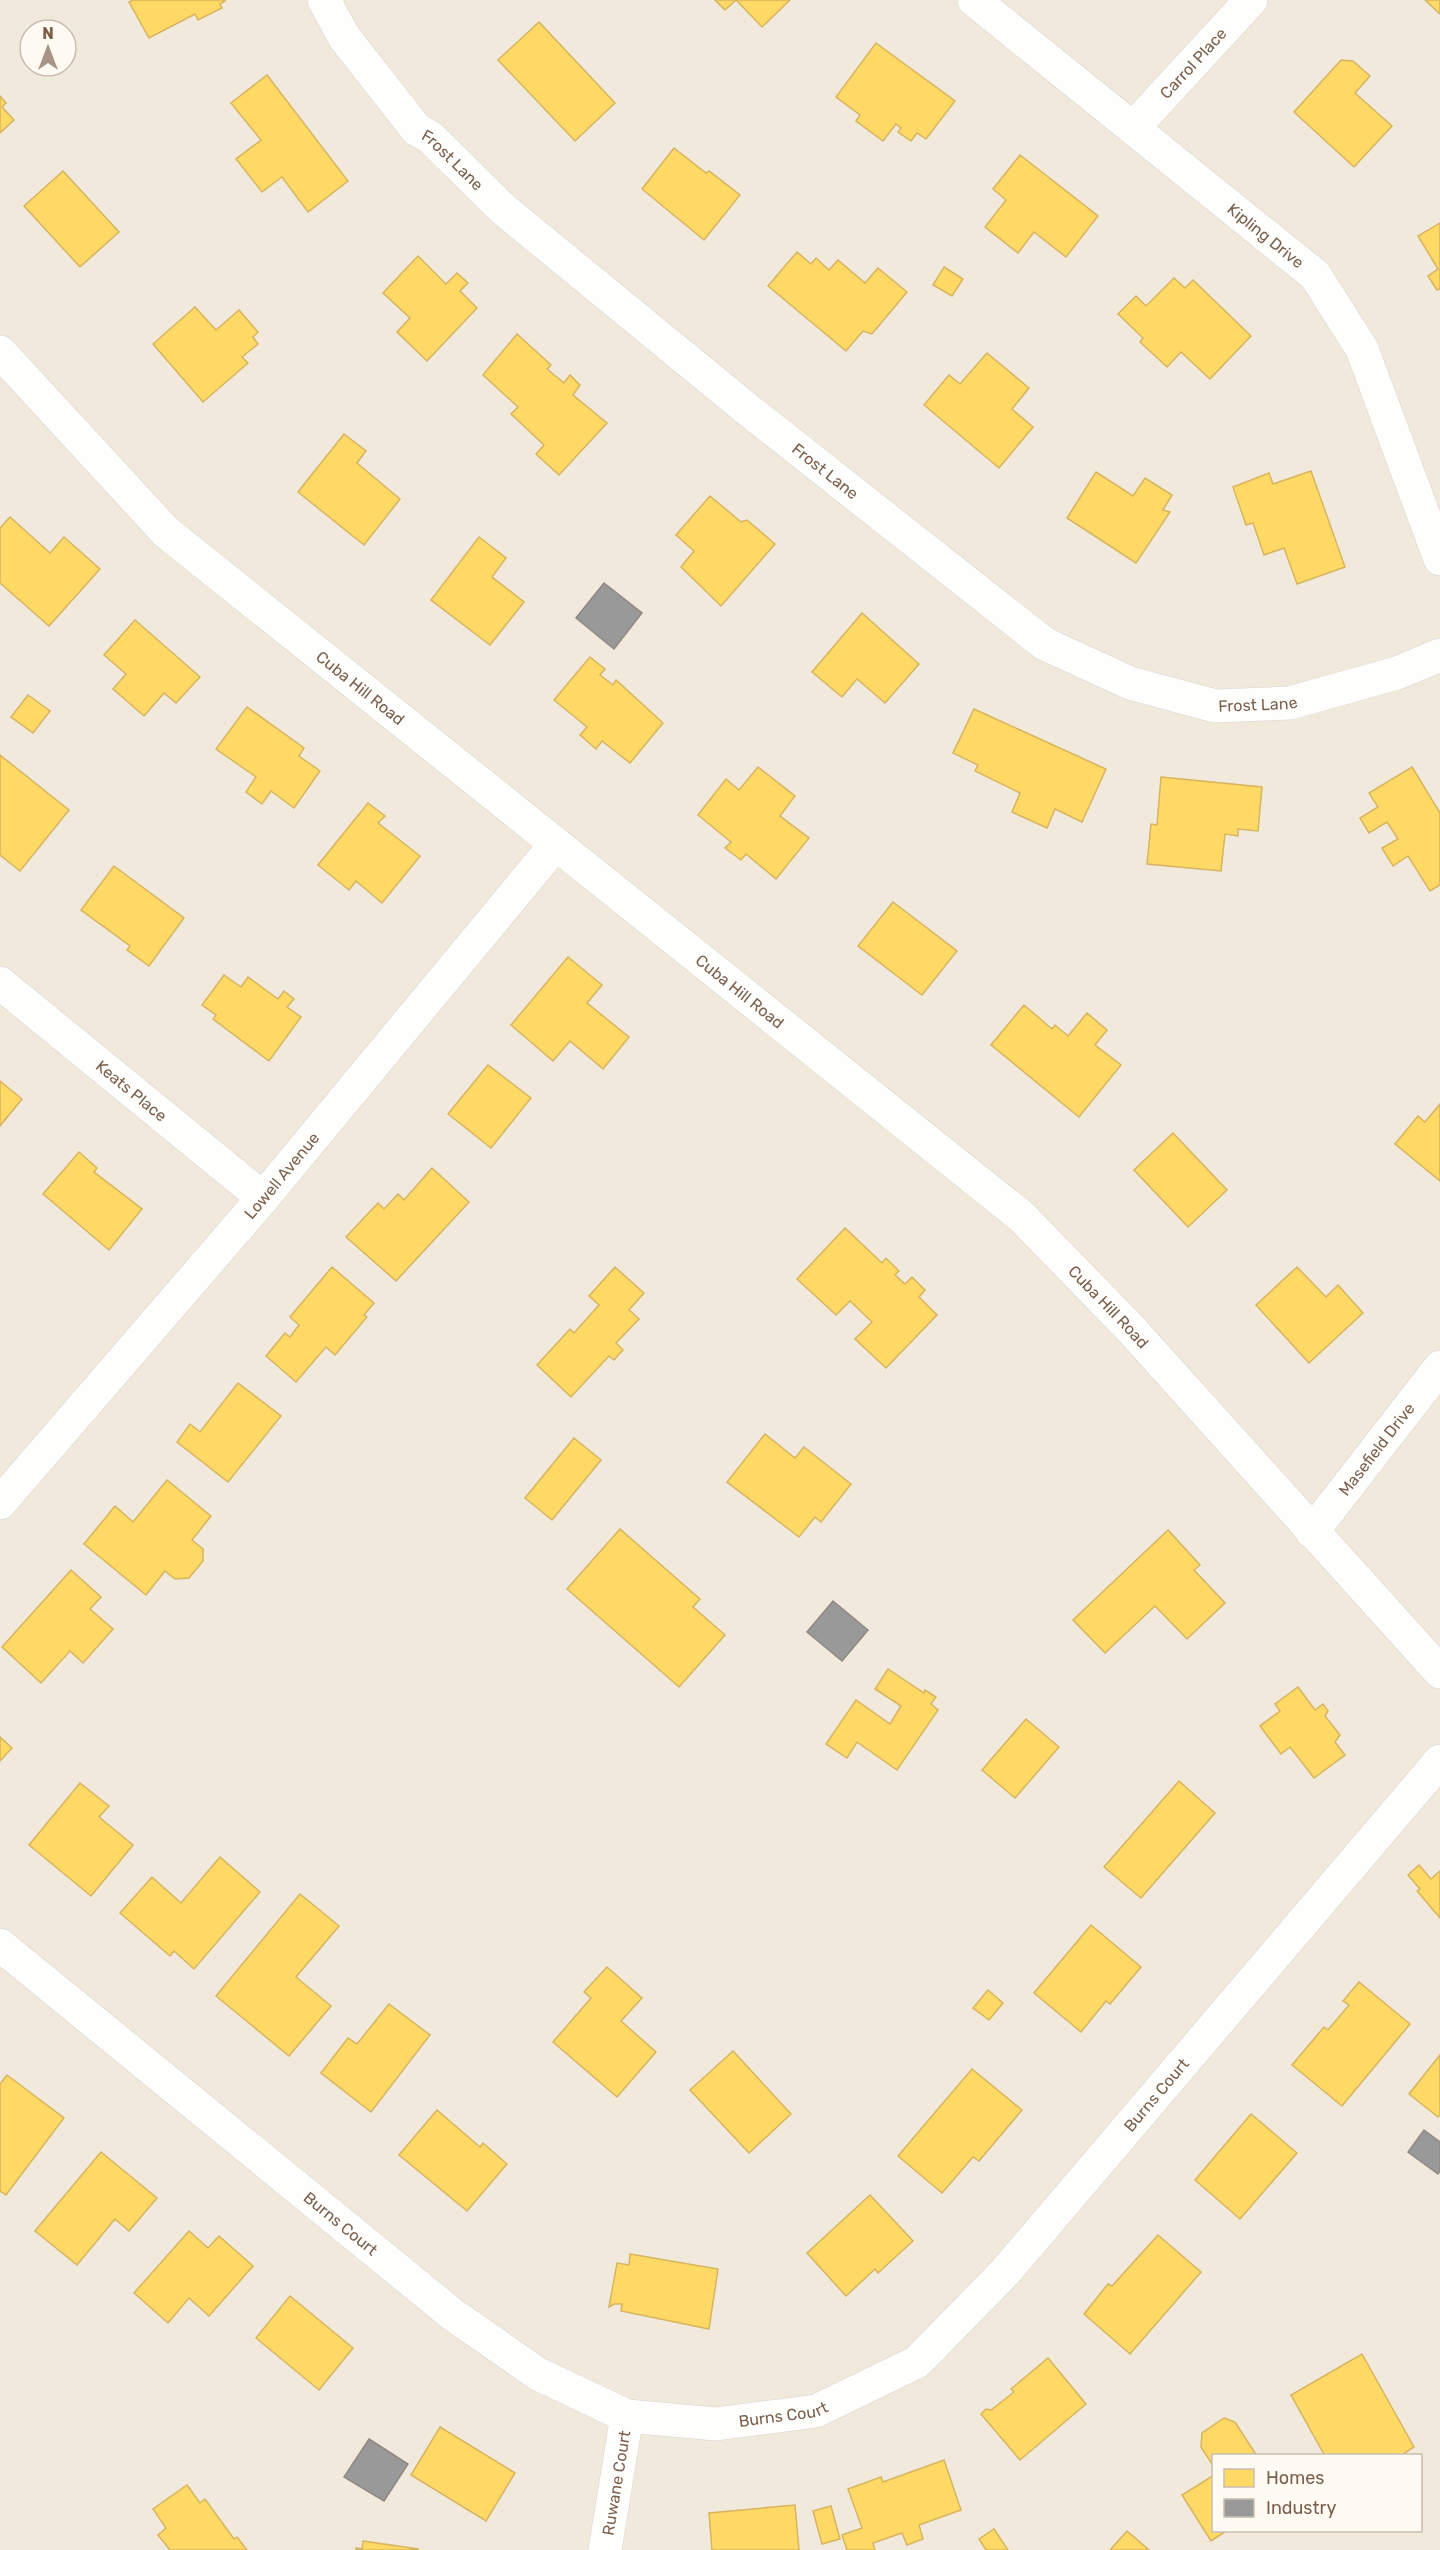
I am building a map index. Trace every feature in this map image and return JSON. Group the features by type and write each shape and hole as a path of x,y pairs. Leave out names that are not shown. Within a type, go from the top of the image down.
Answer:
{"street":[{"name":"Frost Lane","path":"324,0 344,37 417,130 430,137 503,209 747,409 1044,645 1130,683 1215,706 1290,703 1397,673 1440,655"},
{"name":"Kipling Drive","path":"974,0 1315,275 1362,349 1440,559"},
{"name":"Carrol Place","path":"1134,127 1251,0"},
{"name":"Cuba Hill Road","path":"0,352 166,532 1021,1216 1130,1328 1440,1672"},
{"name":"Lowell Avenue","path":"0,1503 263,1198 556,844"},
{"name":"Keats Place","path":"0,983 263,1198"},
{"name":"Masefield Drive","path":"1312,1532 1440,1366"},
{"name":"Burns Court","path":"0,1946 452,2314 538,2374 627,2416 716,2424 816,2411 917,2362 1006,2271 1440,1761"},
{"name":"Ruwane Court","path":"605,2550 627,2416"}],"shaded area":[{"path":"0,0 1440,0 1440,2550 0,2550"}],"building: Homes":[{"path":"133,0 225,1 220,4 222,8 198,20 195,14 149,38 129,2"},
{"path":"715,0 736,0 725,10"},
{"path":"736,0 790,0 762,27"},
{"path":"1425,0 1440,0 1440,14"},
{"path":"539,22 615,103 575,141 498,60"},
{"path":"876,43 955,101 926,139 917,133 911,141 898,132 901,128 896,124 883,141 856,121 860,115 836,97"},
{"path":"1341,60 1353,61 1370,76 1355,93 1392,126 1354,167 1294,112"},
{"path":"267,75 348,181 308,212 282,177 262,192 236,159 261,140 231,103"},
{"path":"0,96 6,103 2,107 14,120 0,133"},
{"path":"674,148 706,173 709,171 740,195 704,240 642,189"},
{"path":"1020,155 1098,216 1066,257 1034,232 1018,253 985,227 1006,200 993,189"},
{"path":"63,171 119,232 80,267 24,206"},
{"path":"1440,223 1440,289 1437,290 1428,276 1438,269 1418,236"},
{"path":"797,252 811,264 816,258 829,270 838,260 865,283 878,268 907,292 872,334 863,331 846,351 768,286"},
{"path":"418,256 446,284 457,273 468,283 460,291 477,308 427,361 397,332 410,318 383,293"},
{"path":"944,267 963,279 952,296 933,285"},
{"path":"1174,278 1185,288 1193,280 1251,336 1210,379 1181,352 1167,367 1140,342 1143,338 1118,314 1136,296 1146,306"},
{"path":"195,307 216,330 239,310 258,332 253,337 258,344 242,357 248,363 203,402 153,344"},
{"path":"517,334 551,365 547,369 564,383 570,375 580,385 573,395 607,423 559,475 536,454 544,445 511,414 518,407 483,375"},
{"path":"987,353 1029,388 1012,409 1033,427 999,468 924,405 949,375 960,384"},
{"path":"344,434 366,451 357,463 400,499 364,545 298,492"},
{"path":"1311,471 1345,567 1297,584 1284,548 1264,555 1253,523 1246,525 1233,487 1269,473 1273,484"},
{"path":"1096,472 1133,496 1145,478 1172,495 1163,510 1170,512 1136,563 1067,518"},
{"path":"710,496 741,522 747,520 775,544 721,606 681,567 694,551 676,535"},
{"path":"10,517 50,553 64,537 100,569 49,626 0,583 0,528"},
{"path":"479,537 506,558 492,577 524,602 490,645 431,600"},
{"path":"862,613 919,664 885,703 857,679 842,697 812,672"},
{"path":"135,620 200,677 176,703 164,693 144,716 113,689 126,674 104,655"},
{"path":"590,657 605,669 600,675 613,685 616,680 663,723 630,763 602,741 596,749 580,735 587,727 554,700"},
{"path":"28,695 50,711 33,733 11,717"},
{"path":"247,707 304,748 299,756 320,771 294,808 271,791 262,804 246,792 256,777 216,749"},
{"path":"974,709 1106,769 1082,822 1055,809 1047,828 1012,812 1020,793 975,771 978,765 953,753"},
{"path":"0,755 69,810 20,871 0,855"},
{"path":"758,767 795,796 780,816 809,838 776,879 746,854 741,860 725,848 731,842 698,815 726,779 739,790"},
{"path":"1412,767 1440,813 1440,885 1430,891 1408,856 1393,866 1382,848 1398,839 1387,822 1369,833 1360,818 1378,807 1369,793"},
{"path":"1161,777 1262,787 1258,831 1238,829 1238,836 1225,834 1221,871 1147,864 1151,824 1157,825"},
{"path":"368,803 385,816 378,823 420,856 382,903 356,881 349,890 318,865"},
{"path":"114,866 184,918 149,966 127,950 130,946 81,910"},
{"path":"893,902 957,951 922,995 858,946"},
{"path":"568,957 602,985 587,1003 629,1037 603,1069 570,1041 553,1061 511,1025"},
{"path":"224,975 241,987 248,977 278,999 284,991 294,999 287,1007 301,1017 269,1061 213,1019 216,1015 202,1005"},
{"path":"1024,1005 1052,1029 1055,1025 1068,1036 1087,1013 1107,1030 1095,1045 1121,1065 1079,1117 991,1045"},
{"path":"488,1065 531,1098 491,1148 448,1114"},
{"path":"0,1081 22,1099 0,1126"},
{"path":"1440,1104 1440,1181 1395,1144 1418,1116 1425,1122"},
{"path":"1173,1133 1227,1190 1188,1227 1134,1170"},
{"path":"79,1152 97,1168 94,1172 142,1209 109,1250 43,1194"},
{"path":"432,1168 469,1202 396,1281 346,1237 378,1203 384,1209 398,1194 404,1200"},
{"path":"845,1228 882,1263 886,1258 899,1271 895,1275 905,1284 912,1277 925,1290 919,1297 937,1315 886,1368 855,1339 872,1322 850,1301 836,1315 797,1279"},
{"path":"332,1267 374,1303 364,1315 367,1317 335,1355 326,1347 296,1382 266,1356 285,1333 290,1337 299,1325 290,1317"},
{"path":"615,1267 644,1293 629,1310 639,1319 616,1343 623,1350 614,1360 609,1356 571,1397 537,1365 570,1329 574,1333 599,1305 589,1296"},
{"path":"1297,1267 1326,1297 1338,1285 1363,1313 1309,1363 1256,1305"},
{"path":"238,1383 281,1416 228,1482 177,1442 190,1424 200,1432"},
{"path":"765,1434 795,1458 804,1447 851,1484 821,1522 815,1517 799,1537 727,1482"},
{"path":"574,1438 601,1460 552,1520 525,1498"},
{"path":"167,1480 211,1516 192,1540 203,1549 203,1561 189,1578 175,1579 165,1571 146,1595 84,1544 115,1506 133,1522"},
{"path":"620,1529 700,1599 693,1607 725,1635 679,1687 567,1589"},
{"path":"1168,1530 1200,1565 1194,1570 1225,1603 1187,1639 1155,1606 1105,1653 1073,1620"},
{"path":"71,1570 101,1597 90,1609 113,1629 83,1663 70,1651 41,1683 2,1647"},
{"path":"888,1669 924,1693 925,1690 936,1697 931,1704 938,1710 897,1770 857,1742 847,1758 826,1744 856,1700 890,1724 901,1706 875,1689"},
{"path":"1298,1687 1315,1710 1323,1704 1328,1711 1325,1716 1340,1735 1335,1742 1345,1755 1314,1778 1290,1747 1281,1754 1260,1726 1280,1711 1275,1704"},
{"path":"1026,1719 1059,1747 1015,1798 982,1770"},
{"path":"0,1737 12,1748 0,1761"},
{"path":"1179,1781 1215,1813 1141,1898 1104,1867"},
{"path":"80,1783 109,1806 99,1817 133,1845 91,1896 29,1845"},
{"path":"220,1857 260,1892 194,1969 174,1951 170,1956 120,1913 152,1877 181,1903"},
{"path":"1419,1865 1431,1879 1440,1871 1440,1918 1417,1891 1420,1889 1408,1875"},
{"path":"300,1894 339,1926 296,1977 331,2006 289,2056 216,1996"},
{"path":"1091,1925 1141,1967 1110,2004 1106,2001 1081,2032 1034,1993"},
{"path":"607,1967 642,1998 621,2021 656,2052 617,2097 553,2042 591,1998 584,1992"},
{"path":"1359,1982 1410,2024 1342,2106 1292,2065 1324,2027 1328,2030 1349,2005 1343,2001"},
{"path":"988,1990 1003,2003 989,2020 973,2008"},
{"path":"389,2004 430,2035 371,2112 321,2073 348,2038 357,2044"},
{"path":"733,2051 791,2114 749,2153 690,2090"},
{"path":"1440,2055 1440,2115 1438,2117 1409,2094"},
{"path":"972,2069 1022,2110 979,2161 973,2157 942,2193 898,2156"},
{"path":"7,2075 64,2118 6,2195 0,2191 0,2084"},
{"path":"437,2110 480,2147 483,2143 507,2164 467,2211 399,2155"},
{"path":"1251,2114 1297,2153 1240,2219 1195,2180"},
{"path":"101,2152 157,2198 129,2231 115,2219 77,2265 35,2231"},
{"path":"870,2195 913,2241 878,2273 875,2269 846,2296 807,2253"},
{"path":"189,2231 208,2248 219,2236 253,2266 209,2316 189,2298 168,2323 134,2293"},
{"path":"1158,2235 1201,2272 1130,2354 1084,2314 1108,2284 1112,2286"},
{"path":"630,2254 718,2269 709,2329 621,2311 622,2304 609,2307 617,2263 629,2265"},
{"path":"290,2296 353,2348 319,2390 256,2338"},
{"path":"1362,2354 1414,2447 1403,2454 1324,2454 1291,2395"},
{"path":"1048,2358 1086,2404 1020,2460 981,2414 986,2409 991,2410 1014,2392 1011,2389"},
{"path":"1224,2418 1235,2422 1256,2454 1212,2454 1212,2464 1201,2447 1202,2433"},
{"path":"440,2427 515,2473 486,2521 411,2475"},
{"path":"944,2460 961,2510 919,2525 923,2539 907,2545 902,2533 873,2543 875,2550 847,2550 842,2535 862,2528 848,2489 881,2477 883,2482"},
{"path":"1212,2476 1212,2532 1225,2532 1211,2541 1182,2495"},
{"path":"187,2485 200,2503 205,2499 234,2539 237,2537 247,2550 170,2550 158,2535 166,2528 153,2509"},
{"path":"795,2505 799,2550 712,2550 709,2513"},
{"path":"831,2506 840,2539 822,2544 813,2511"},
{"path":"994,2529 1008,2550 986,2550 979,2539"},
{"path":"1127,2531 1149,2550 1110,2550"},
{"path":"363,2541 418,2550 356,2550 356,2548 362,2549"}],"building: Industry":[{"path":"604,583 642,613 614,649 576,618"},
{"path":"833,1601 868,1630 842,1661 807,1632"},
{"path":"1424,2130 1440,2142 1440,2171 1438,2174 1408,2152"},
{"path":"369,2439 408,2464 384,2501 344,2477"}]}
